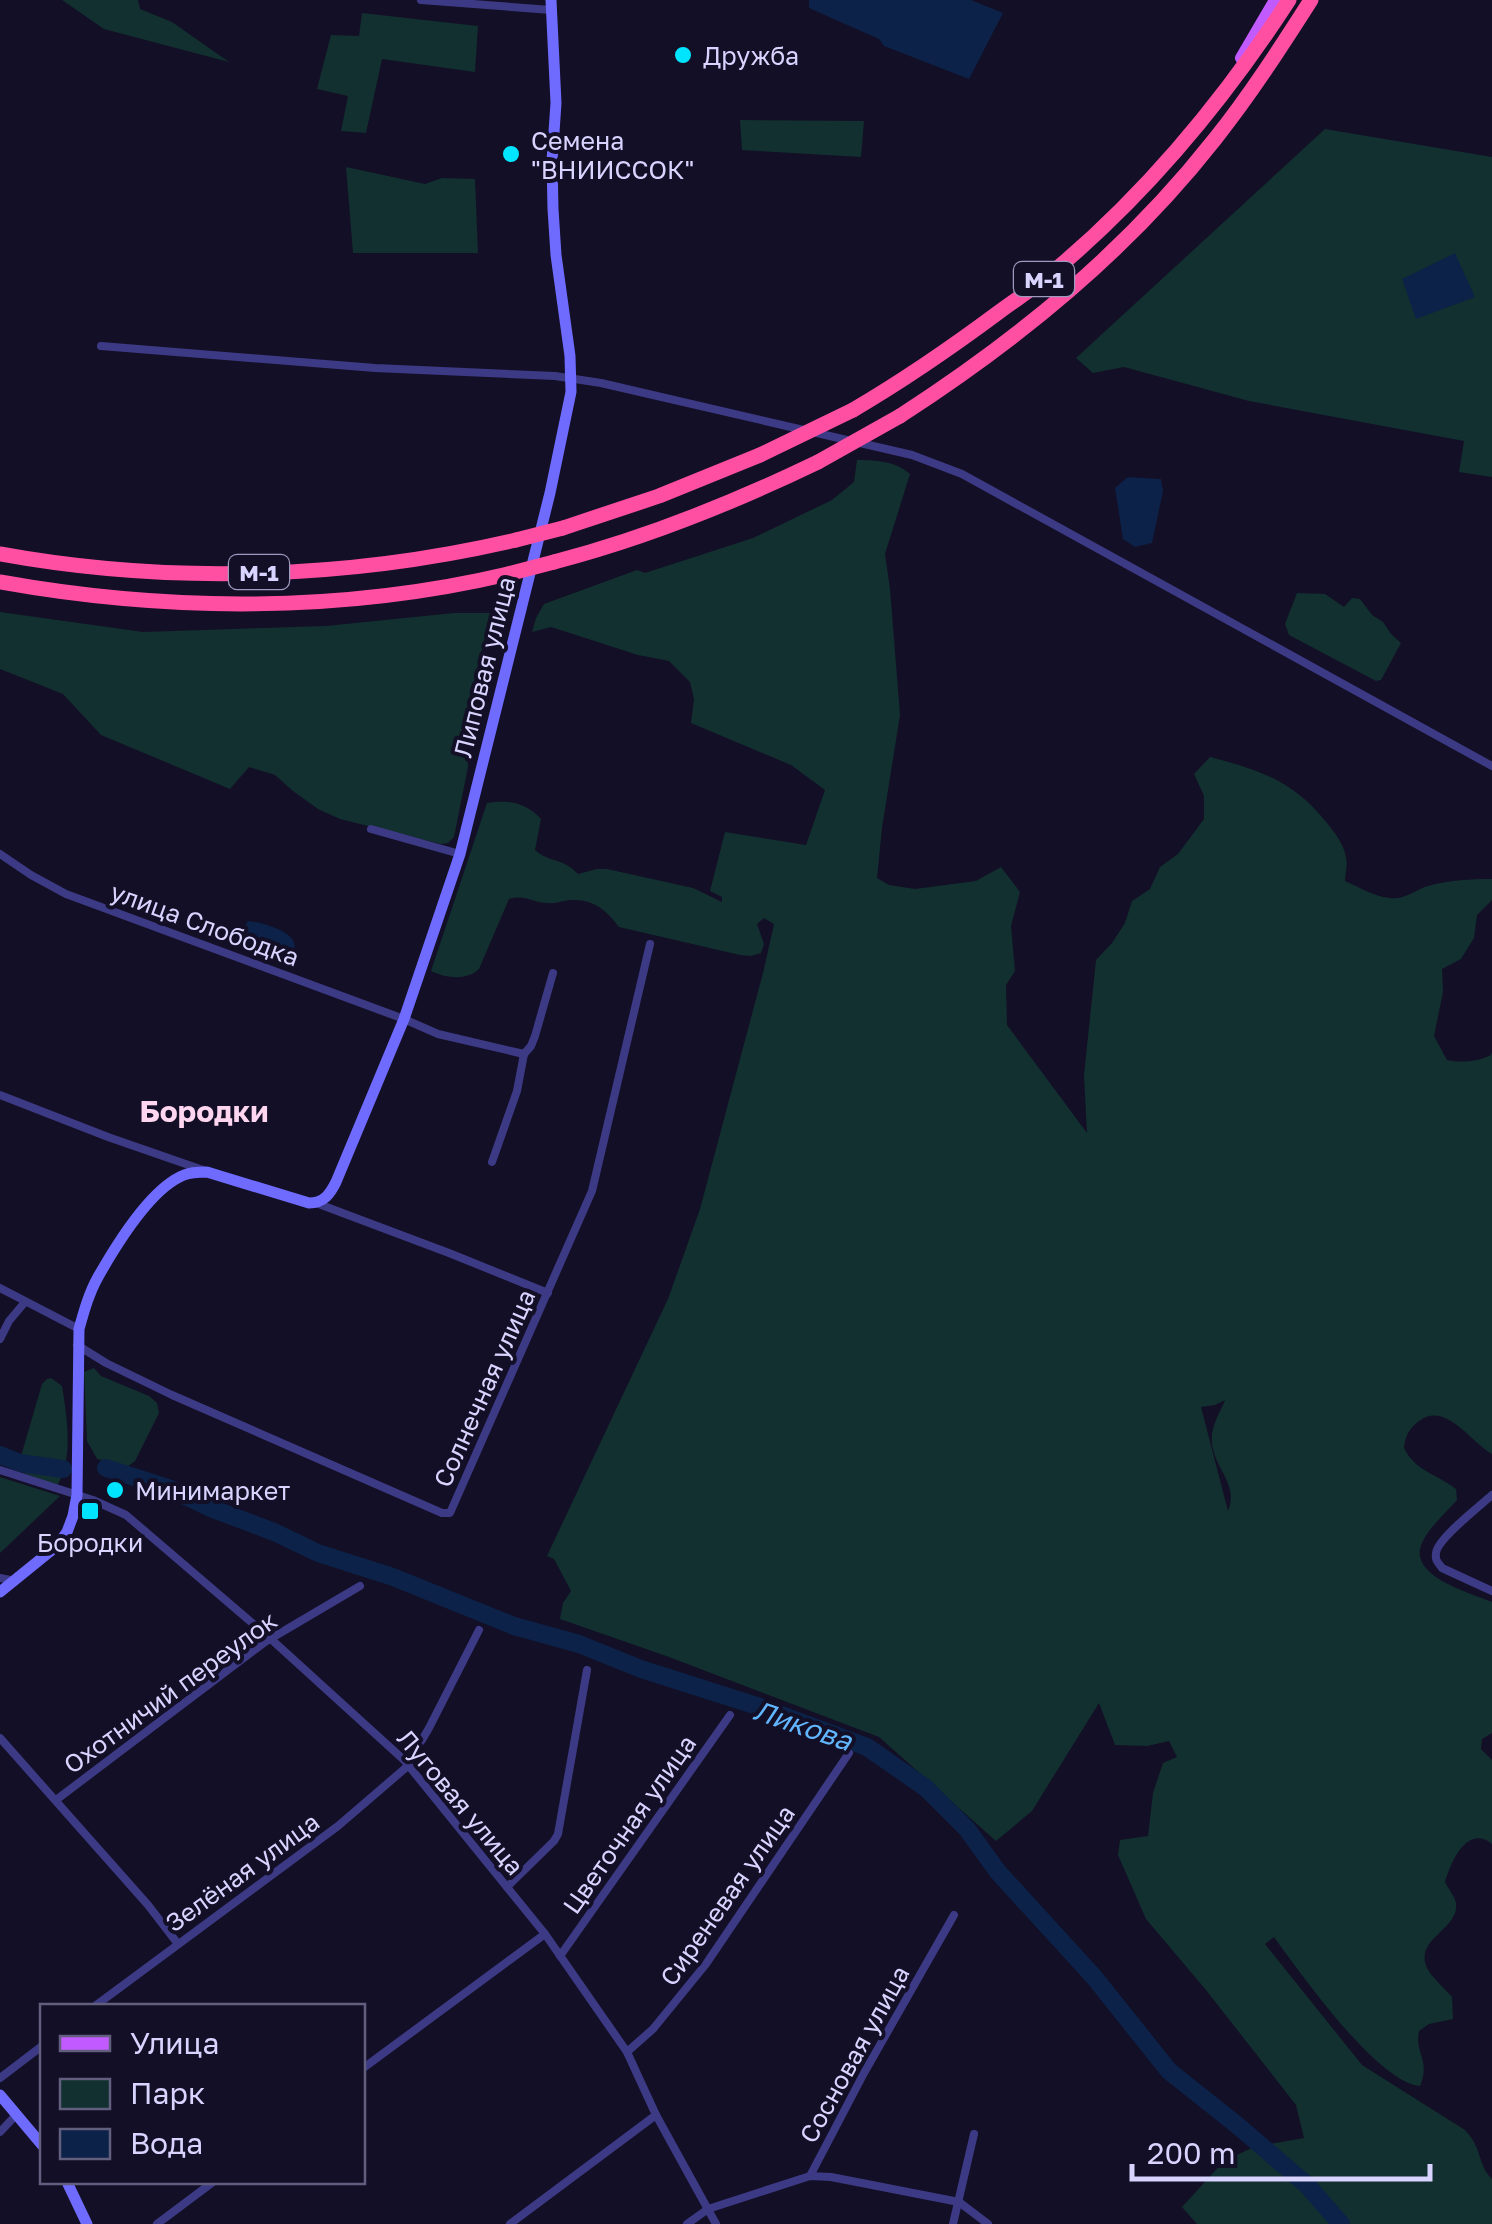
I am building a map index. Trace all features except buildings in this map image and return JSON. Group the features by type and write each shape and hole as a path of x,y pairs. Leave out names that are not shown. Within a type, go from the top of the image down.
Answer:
{"highway":[{"name":"М-1","path":"0,554 175,573 367,566 475,550 563,528 659,496 760,455 853,410 953,346 1053,272 1143,188 1228,90 1289,0"},
{"name":"М-1","path":"0,582 172,602 260,604 371,597 508,574 625,542 715,509 818,462 900,416 1030,325 1092,273 1216,138 1314,0"}],"main road":[{"path":"1206,115 1275,0"}],"street":[{"path":"421,0 551,5"},
{"name":"Липовая улица","path":"316,1203 326,1198 336,1182 404,1019 460,854 550,493 572,379 553,210 556,103 551,5"},
{"path":"101,346 375,368 550,376 601,383 940,464 1492,766"},
{"path":"371,829 460,854"},
{"name":"улица Слободка","path":"0,854 66,894 438,1034 524,1054"},
{"name":"Солнечная улица","path":"78,1335 106,1363 172,1396 447,1514 592,1191 650,944"},
{"path":"492,1162 553,973"},
{"path":"0,1095 207,1172 316,1203 548,1294"},
{"path":"0,1592 47,1555 67,1532 76,1494 78,1335 98,1278 157,1195 180,1176 207,1172"},
{"path":"0,1288 78,1335"},
{"path":"0,1338 25,1302"},
{"name":"Луговая улица","path":"0,1470 126,1515 406,1762 545,1934 626,2052 716,2224"},
{"path":"1492,1495 1440,1542 1436,1555 1442,1568 1492,1590"},
{"path":"0,1578 15,1581"},
{"name":"Охотничий переулок","path":"56,1800 265,1642 360,1586"},
{"name":"Зелёная улица","path":"98,2004 338,1826 406,1762 429,1728 479,1630"},
{"path":"507,1888 558,1834 587,1670"},
{"name":"Цветочная улица","path":"560,1956 730,1715"},
{"path":"0,1738 178,1944"},
{"name":"Сиреневая улица","path":"626,2052 653,2029 706,1964 850,1753"},
{"name":"Сосновая улица","path":"810,2176 954,1914"},
{"path":"365,2068 545,1934"},
{"path":"0,2078 40,2048"},
{"path":"0,2095 40,2142"},
{"path":"0,2132 17,2114"},
{"path":"510,2224 656,2115"},
{"path":"953,2224 974,2134"},
{"path":"687,2224 708,2209 810,2176 958,2202 988,2224"},
{"path":"68,2184 87,2224"},
{"path":"156,2224 210,2184"}],"green space":[{"path":"62,0 138,0 140,9 172,22 229,62 104,29"},
{"path":"362,13 478,26 475,72 382,59 366,133 341,131 348,96 317,89 331,35 359,36"},
{"path":"740,120 864,121 861,157 742,150"},
{"path":"1325,129 1492,157 1492,477 1459,472 1464,441 1249,401 1124,367 1093,373 1076,358"},
{"path":"346,167 425,184 442,178 475,179 478,253 353,253"},
{"path":"857,460 892,464 910,474 885,554 900,715 877,878 889,885 915,889 976,881 1001,867 1020,892 1011,926 1015,971 1006,985 1007,1025 1087,1133 1084,1075 1096,960 1125,923 1132,901 1150,889 1160,867 1178,854 1204,819 1204,796 1194,774 1210,757 1275,779 1302,797 1341,843 1347,861 1345,881 1367,891 1396,898 1444,882 1492,879 1492,900 1477,915 1474,938 1461,959 1442,969 1443,992 1434,1036 1447,1060 1464,1062 1492,1052 1492,1454 1457,1425 1439,1416 1429,1416 1416,1424 1408,1433 1404,1448 1420,1467 1456,1489 1457,1500 1422,1543 1420,1555 1424,1565 1443,1582 1492,1602 1492,1733 1482,1739 1481,1749 1492,1760 1492,1844 1483,1839 1468,1842 1456,1856 1445,1882 1455,1901 1455,1913 1425,1952 1425,1962 1452,1997 1453,2019 1429,2024 1419,2031 1424,2070 1420,2086 1383,2067 1362,2047 1274,1937 1265,1944 1362,2065 1471,2137 1492,2179 1492,2224 1197,2224 1182,2207 1224,2161 1254,2147 1304,2138 1296,2105 1146,1919 1118,1855 1120,1840 1148,1836 1153,1793 1163,1763 1177,1757 1169,1741 1147,1746 1115,1745 1099,1703 1032,1811 996,1841 879,1737 560,1619 563,1603 571,1591 554,1559 547,1556 668,1299 700,1209 774,924 764,918 757,924 764,944 761,953 740,955 619,927 605,911 587,902 543,903 515,898 509,899 479,969 456,977 431,971 487,803 516,804 535,813 541,819 535,850 578,874 607,869 693,888 722,902 722,897 710,891 725,832 806,845 825,790 791,765 691,723 694,699 690,682 669,661 551,627 532,632 544,604 637,570 645,573 753,538 832,500 854,482","holes":["1225,1400 1214,1426 1212,1444 1231,1493 1228,1511 1201,1407"]},
{"path":"1297,593 1325,594 1344,607 1352,598 1360,599 1383,622 1401,643 1381,680 1376,681 1289,635 1285,624"},
{"path":"0,612 143,632 326,626 491,613 467,709 477,710 477,722 467,754 454,837 441,844 340,819 318,809 275,775 249,767 230,789 101,735 63,694 0,669"},
{"path":"94,1368 101,1376 157,1403 159,1413 135,1461 127,1467 116,1468 97,1459 87,1441 84,1372"},
{"path":"51,1378 62,1386 67,1424 66,1463 57,1486 0,1464 0,1451 21,1456 42,1384"},
{"path":"0,1477 60,1496 0,1553"}],"water":[{"path":"809,0 971,0 1003,13 969,79 884,46 879,39 809,8"},
{"path":"1455,253 1475,297 1416,319 1402,279"},
{"path":"1128,477 1161,479 1163,491 1152,543 1135,547 1123,539 1115,488"},
{"path":"248,921 286,934 295,946 292,954 282,962 242,950 238,938"}],"waterway":[{"name":"Ликова","path":"0,1455 20,1463 63,1469"},
{"name":"Ликова","path":"106,1468 171,1489 318,1553 393,1577 514,1626 579,1644 867,1747 926,1788 967,1829 998,1872 1094,1977 1169,2071 1307,2185 1341,2224"}],"place":[{"name":"Дружба","path":"683,55"},
{"name":"Семена \"ВНИИССОК\"","path":"511,154"},
{"name":"Минимаркет","path":"115,1490"},
{"name":"Бородки","path":"90,1511"}],"district":[{"name":"Бородки","path":"204,1111"}]}
